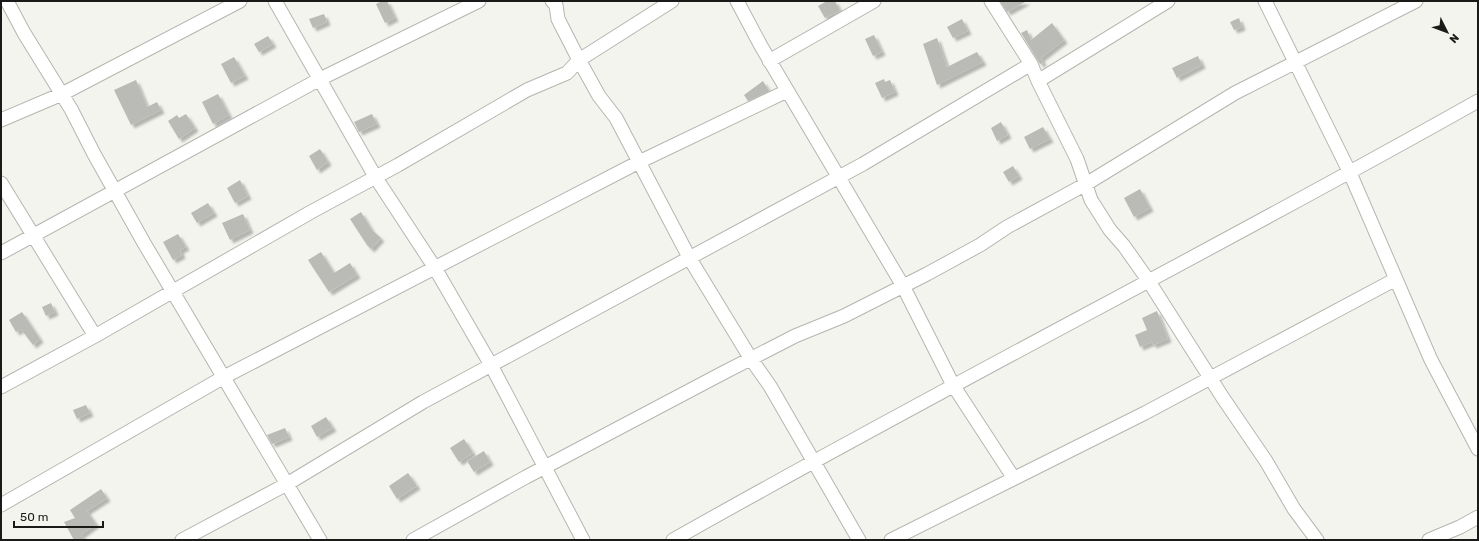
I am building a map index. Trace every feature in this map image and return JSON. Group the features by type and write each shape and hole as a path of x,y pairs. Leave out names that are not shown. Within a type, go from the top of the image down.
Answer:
{"street":[{"path":"7,1 24,33 62,94 172,291 320,540"},
{"path":"1,120 62,94 240,1"},
{"path":"275,1 376,178 436,268 546,466 584,540"},
{"path":"1,253 320,79 479,1"},
{"path":"552,1 556,5 558,19 579,60 599,96 616,118 690,259 751,359 770,386 859,540"},
{"path":"1,387 95,336 311,212 376,178 527,90 567,73 579,60 672,1"},
{"path":"737,1 769,61 903,286 953,385 1013,477"},
{"path":"769,61 874,1"},
{"path":"991,1 1031,64 1077,159 1091,200 1110,230 1124,246 1148,280 1266,461 1294,509 1317,540"},
{"path":"1038,81 1168,1"},
{"path":"1265,1 1350,173 1432,360 1478,449"},
{"path":"413,540 546,466 795,336 844,316 980,245 1006,227 1086,184 1235,93 1416,1"},
{"path":"182,540 287,484 423,402 690,259 838,177 1031,64"},
{"path":"1,505 224,377 639,162 787,91"},
{"path":"673,540 813,461 1350,173 1478,101"},
{"path":"1,183 95,336"},
{"path":"890,540 1013,477 1145,413 1396,279"},
{"path":"1429,540 1460,527 1478,517"}],"building":[{"path":"382,1 387,1 395,18 385,23 376,4"},
{"path":"827,1 835,1 840,11 825,18 818,6"},
{"path":"1000,1 1027,1 1007,12"},
{"path":"324,14 327,22 313,28 309,19"},
{"path":"1239,18 1242,27 1234,30 1230,22"},
{"path":"962,19 968,31 953,38 947,27"},
{"path":"1052,23 1064,40 1041,58 1043,63 1040,64 1021,33 1027,30 1031,40"},
{"path":"874,35 882,52 873,56 865,39"},
{"path":"268,36 273,44 259,52 254,44"},
{"path":"937,38 947,67 977,52 983,62 937,85 923,44"},
{"path":"1198,56 1202,65 1177,78 1172,68"},
{"path":"234,57 245,76 231,83 221,64"},
{"path":"884,79 885,82 890,80 895,92 882,98 875,83"},
{"path":"136,80 147,107 157,102 161,110 131,125 114,90"},
{"path":"763,81 769,91 748,101 744,95"},
{"path":"218,94 229,115 213,124 202,102"},
{"path":"186,114 195,128 179,139 168,121 177,115 179,118"},
{"path":"372,114 377,124 359,132 354,122"},
{"path":"1001,122 1008,135 997,141 991,128"},
{"path":"1043,127 1050,139 1030,149 1024,137"},
{"path":"320,149 328,162 317,170 309,156"},
{"path":"1013,166 1019,176 1009,182 1003,172"},
{"path":"240,180 248,196 235,203 227,188"},
{"path":"1140,189 1150,208 1134,217 1124,198"},
{"path":"208,203 214,213 197,223 191,213"},
{"path":"361,212 372,230 381,238 371,249 350,219"},
{"path":"243,214 250,230 230,240 222,223"},
{"path":"178,234 186,247 180,250 182,255 173,260 163,242"},
{"path":"321,252 334,273 350,263 357,275 329,292 308,260"},
{"path":"51,303 55,312 46,316 42,307"},
{"path":"1157,311 1168,339 1153,345 1152,342 1140,347 1135,335 1147,330 1142,318"},
{"path":"22,312 40,339 33,345 21,329 16,332 9,320"},
{"path":"86,405 90,413 77,419 73,410"},
{"path":"326,417 333,428 317,437 311,426"},
{"path":"285,428 289,437 272,444 267,435"},
{"path":"464,439 473,453 459,462 450,448"},
{"path":"484,451 490,462 474,472 467,461"},
{"path":"408,473 417,486 397,499 389,486"},
{"path":"101,489 107,498 87,511 96,524 81,535 84,540 74,540 64,522 75,518 70,510"}]}
